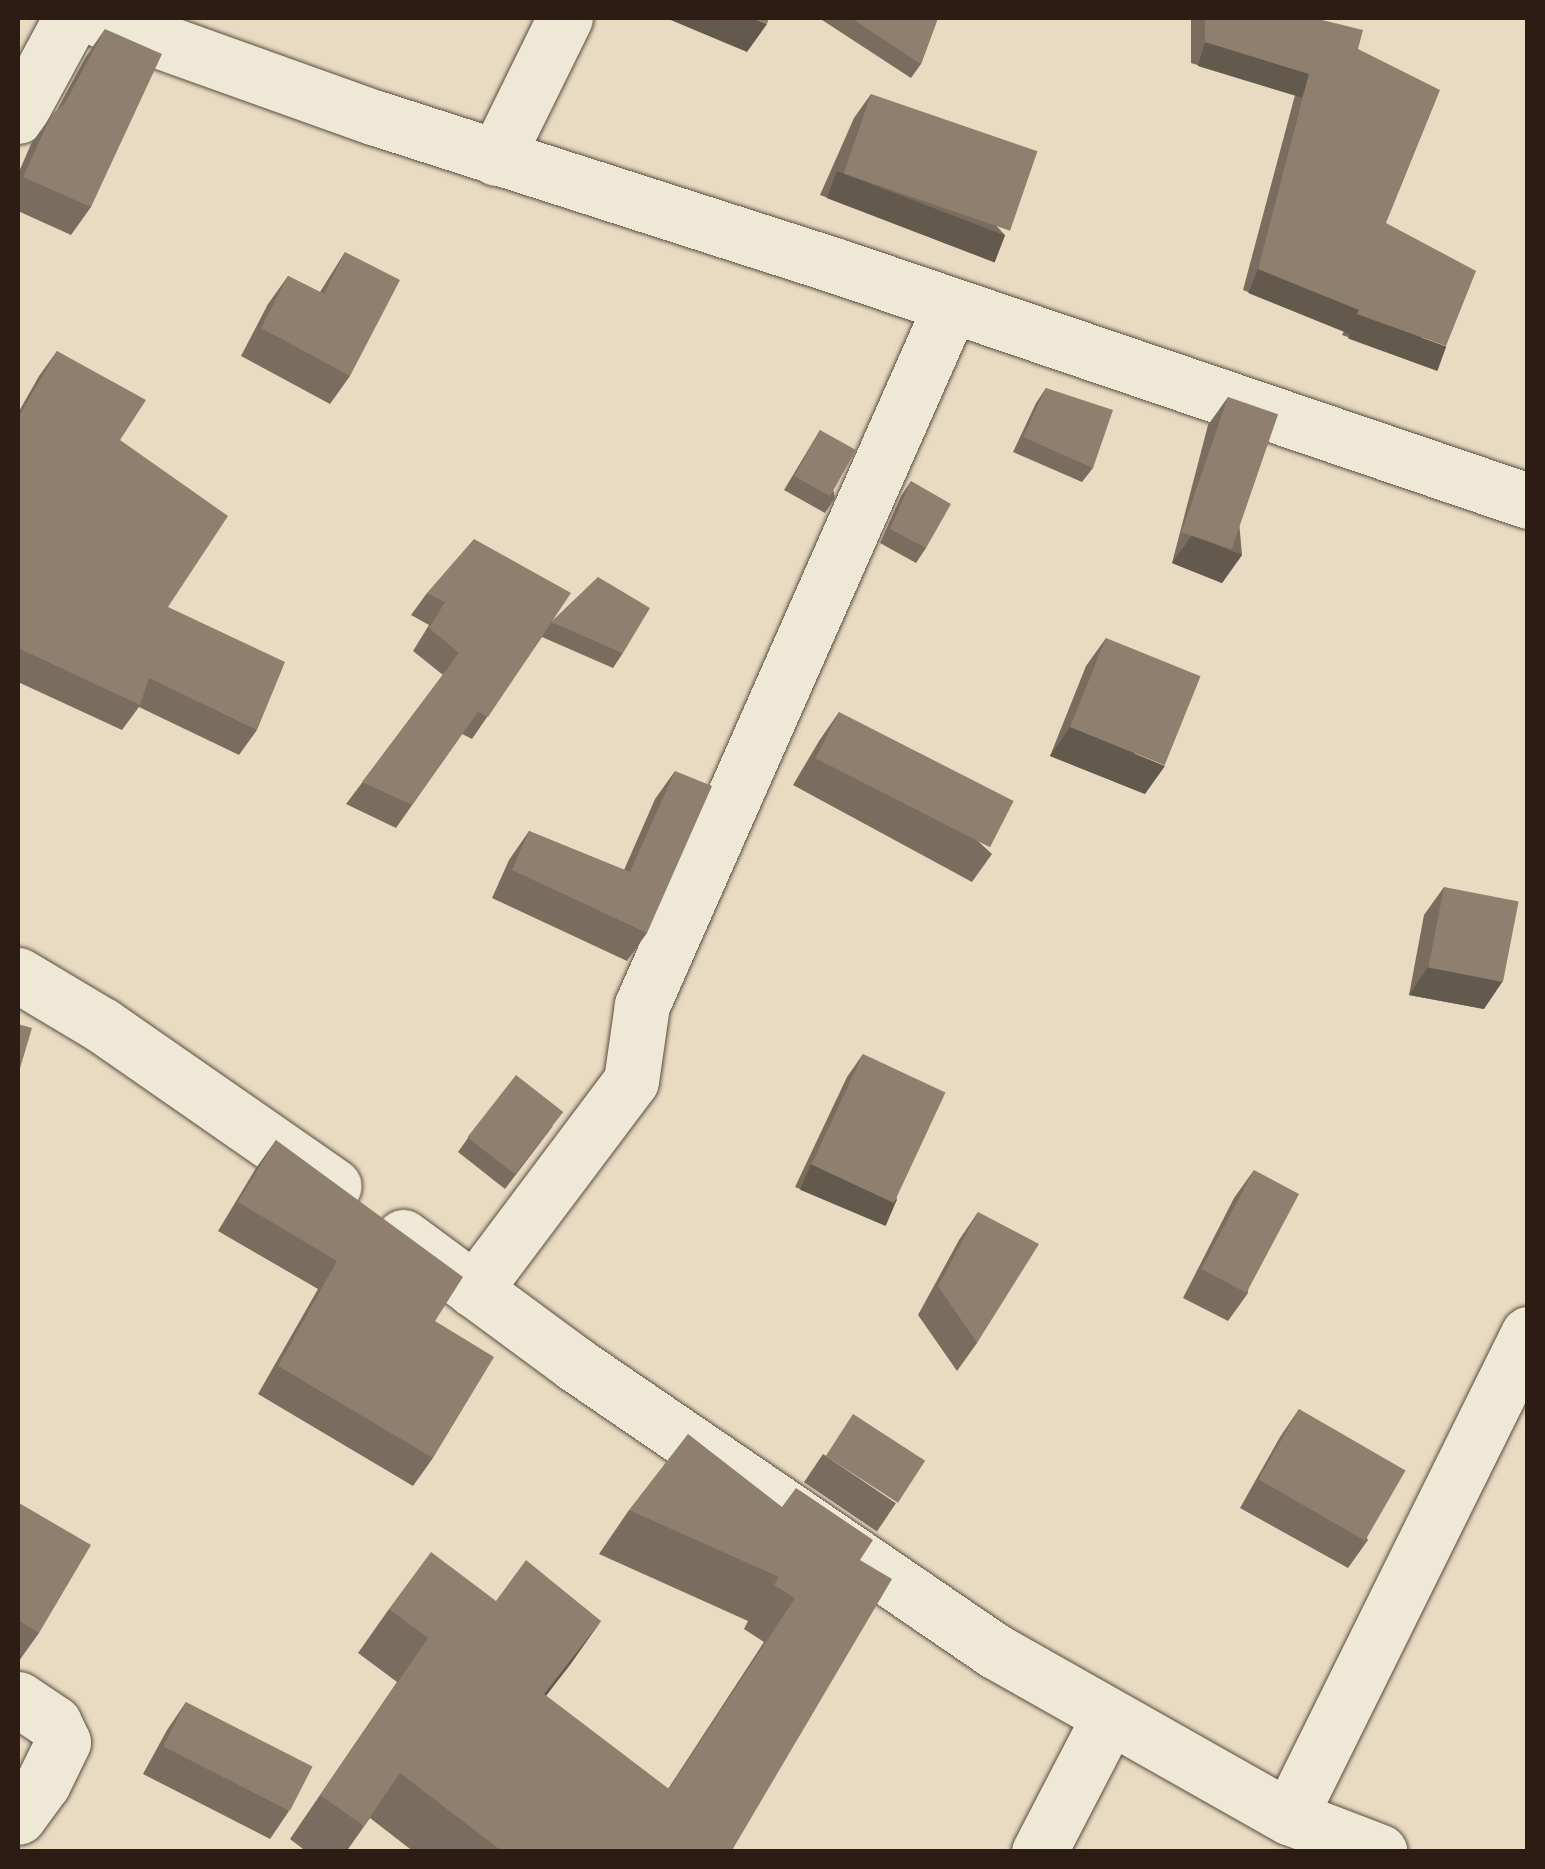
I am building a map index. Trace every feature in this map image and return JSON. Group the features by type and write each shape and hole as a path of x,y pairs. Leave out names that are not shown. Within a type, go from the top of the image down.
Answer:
{"street":[{"path":"18,116 71,18"},
{"path":"96,18 496,158 951,305 1528,501"},
{"path":"496,158 565,18"},
{"path":"474,1290 631,1080 642,1005 951,305"},
{"path":"18,975 230,1110 575,1364 995,1651 1288,1818 1380,1852"},
{"path":"1288,1818 1528,1334"},
{"path":"18,1698 54,1723 64,1742 43,1783 18,1816"},
{"path":"1039,1852 1109,1717"}],"building":[{"path":"851,18 938,18 921,64"},
{"path":"1205,18 1314,18 1363,30 1358,49 1440,90 1386,223 1476,271 1446,346 1357,314 1359,310 1258,269 1309,74 1205,42"},
{"path":"105,29 162,54 91,207 23,177 51,116 65,103"},
{"path":"871,94 1037,151 1010,231 844,173"},
{"path":"345,252 400,280 350,376 261,328 288,276 324,294"},
{"path":"57,351 146,400 120,440 228,516 168,607 285,662 257,730 149,678 140,705 18,648 18,418"},
{"path":"1046,388 1113,410 1093,468 1023,437"},
{"path":"1228,397 1278,414 1232,549 1181,532"},
{"path":"820,430 856,450 830,496 794,476"},
{"path":"911,481 951,504 926,548 890,529"},
{"path":"474,539 571,593 488,717 478,712 412,805 362,782 459,653 429,628 445,602 427,593"},
{"path":"598,577 650,608 623,653 551,622"},
{"path":"1106,638 1201,676 1165,765 1070,727"},
{"path":"839,712 1014,801 990,847 815,758"},
{"path":"675,771 712,786 647,933 512,870 529,831 630,872"},
{"path":"1444,887 1519,902 1503,982 1428,967"},
{"path":"18,1024 32,1028 18,1075"},
{"path":"863,1054 945,1092 894,1203 811,1165"},
{"path":"516,1075 563,1112 515,1174 467,1137"},
{"path":"276,1140 463,1277 435,1321 494,1357 433,1458 278,1366 337,1261 238,1202"},
{"path":"1254,1170 1299,1194 1246,1293 1201,1269"},
{"path":"978,1212 1039,1244 977,1343 938,1286"},
{"path":"1299,1409 1406,1470 1365,1541 1258,1479"},
{"path":"853,1414 925,1461 898,1503 826,1456"},
{"path":"688,1434 782,1507 796,1488 873,1540 860,1560 892,1579 731,1852 503,1852 400,1773 364,1826 320,1795 428,1638 389,1609 431,1552 496,1601 526,1560 601,1621 544,1694 669,1789 795,1598 774,1585 779,1577 629,1510"},
{"path":"19,1503 91,1545 39,1633 18,1620"},
{"path":"186,1702 313,1766 290,1811 163,1747"}]}
